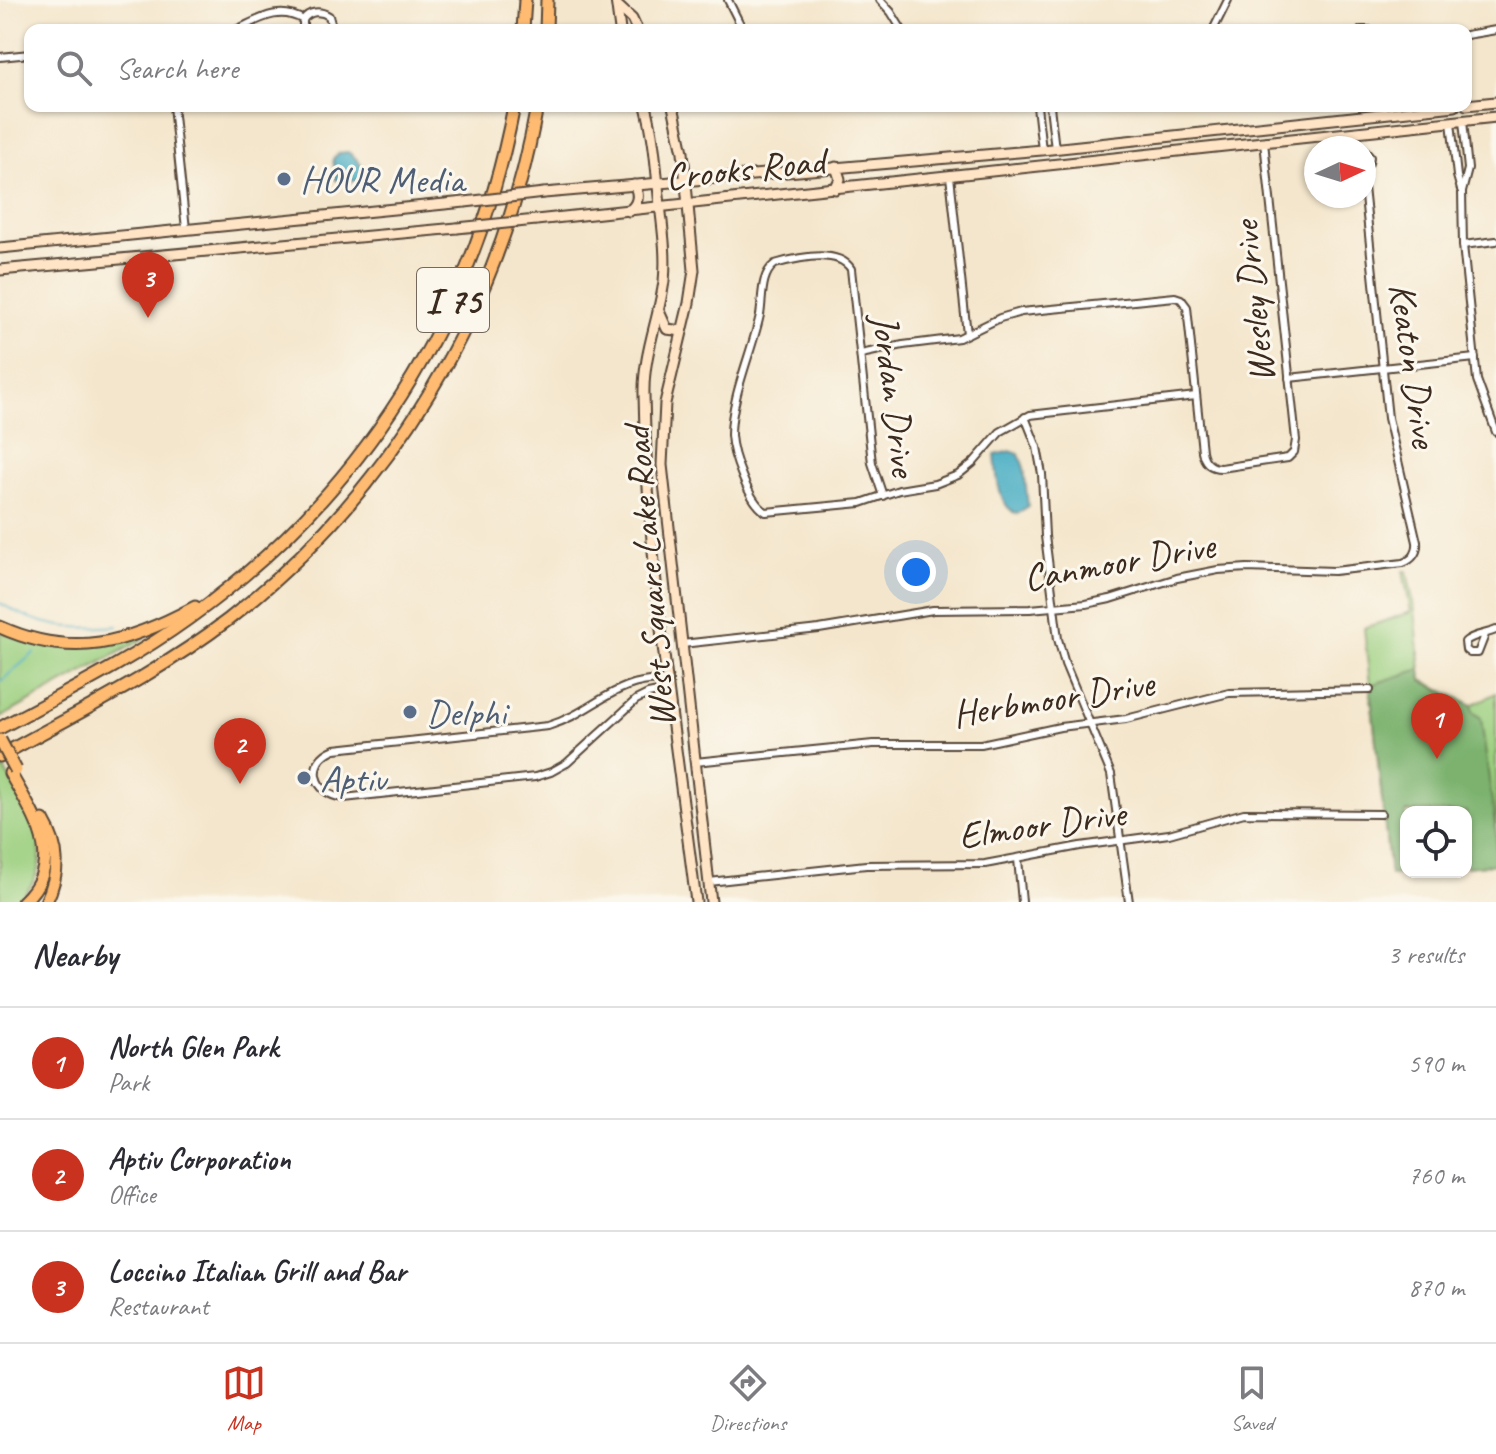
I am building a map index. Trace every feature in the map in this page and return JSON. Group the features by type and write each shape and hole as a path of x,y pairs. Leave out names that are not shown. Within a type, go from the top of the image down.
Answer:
{"highway":[{"path":"523,24 525,0"},
{"path":"546,24 547,0"},
{"name":"I 75","path":"0,728 137,653 231,587 295,530 346,472 415,376 447,317 487,214 512,112"},
{"name":"I 75","path":"0,755 168,660 227,620 307,551 375,474 433,388 482,295 512,211 536,112"},
{"path":"0,627 45,643 109,643 156,627 231,587"},
{"path":"0,740 42,832 46,850 41,879 23,902"},
{"path":"0,755 52,836 58,868 46,902"}],"main road":[{"path":"617,4 619,24"},
{"path":"617,4 634,24"},
{"path":"1472,104 1496,102"},
{"name":"West Square Lake Road","path":"647,112 665,265 646,360 645,410 655,556 696,902"},
{"name":"West Square Lake Road","path":"675,112 680,128 694,270 664,417 662,465 711,902"},
{"name":"Crooks Road","path":"0,248 544,193 1055,149 1398,112"},
{"name":"Crooks Road","path":"0,270 660,208 1496,117"},
{"path":"1263,142 1260,132 1266,127"},
{"path":"1050,164 1055,149"},
{"path":"948,176 944,167 950,159"},
{"path":"835,189 840,179 836,167"},
{"path":"720,201 716,190 723,179"},
{"path":"629,211 636,204 638,196 634,185"},
{"path":"241,246 237,233 244,224"},
{"path":"187,251 194,240 188,229"},
{"path":"97,260 95,247 102,237"},
{"path":"59,264 66,256 63,241"},
{"path":"658,309 667,329 682,331"},
{"path":"645,410 657,409 664,417"},
{"path":"655,556 662,561 673,558"},
{"path":"669,685 681,682 687,688"}],"street":[{"path":"728,0 740,24"},
{"path":"880,0 890,4 899,24"},
{"path":"1219,24 1228,0"},
{"path":"303,24 310,14 321,12 332,24"},
{"path":"250,24 274,14 290,14 303,20"},
{"path":"1472,34 1496,30"},
{"path":"0,57 24,55"},
{"path":"174,112 188,229"},
{"path":"1038,112 1042,150"},
{"path":"1051,112 1055,149"},
{"path":"1463,121 1468,169 1462,192 1463,245 1480,388 1496,432"},
{"path":"1451,122 1457,176 1462,192"},
{"name":"Wesley Drive","path":"1196,396 1203,456 1208,464 1217,468 1280,461 1292,455 1296,445 1263,142"},
{"path":"948,176 967,334"},
{"name":"Keaton Drive","path":"1366,208 1388,418 1417,550"},
{"path":"1463,245 1496,241"},
{"name":"Jordan Drive","path":"830,257 847,263 852,275 861,354 872,463 883,496 855,505 778,513 762,510 754,502 736,458 731,436 760,316 764,278 769,268 779,263 830,257"},
{"path":"861,354 967,334 1021,312 1166,296 1181,299 1187,312 1196,396 1044,412 1025,417 1000,432 958,475 943,482 906,488 883,496"},
{"path":"1289,378 1475,358"},
{"path":"1025,417 1037,447 1042,474 1053,607 1065,664 1111,774 1129,902"},
{"name":"Canmoor Drive","path":"682,644 819,629 933,610 1053,607 1097,602 1177,578 1218,570 1356,570 1403,563 1413,557 1417,550"},
{"path":"1485,635 1496,630"},
{"path":"656,680 669,685 636,700 567,763 535,777 344,798 326,793 317,784 316,771 320,760 335,749 548,726 578,715 622,686 656,680"},
{"name":"Herbmoor Drive","path":"695,762 873,744 973,745 1126,719 1229,693 1370,690"},
{"name":"Elmoor Drive","path":"709,882 866,865 963,866 1018,859 1069,848 1169,834 1244,813 1381,814"},
{"path":"1018,859 1022,902"}],"green space":[{"path":"1403,571 1407,571 1415,611 1422,680 1472,705 1496,693 1496,864 1472,866 1472,806 1400,806 1400,874 1390,875 1364,628 1411,612"},
{"path":"0,631 29,642 145,638 0,718"},
{"path":"1421,669 1422,681 1472,705 1473,712 1481,718 1496,832 1496,864 1472,866 1472,806 1400,806 1400,874 1390,875 1370,685"},
{"path":"4,769 31,819 40,853 38,870 31,886 16,902 0,902 0,771"}],"water":[{"path":"348,152 360,164 364,181 336,180 333,159 339,153"},
{"path":"1010,451 1019,454 1024,468 1028,506 1017,514 1005,504 996,471 995,455"}],"waterway":[{"path":"0,603 29,618 57,625 86,628 118,626"},
{"path":"0,682 34,653"}],"place":[{"name":"HOUR Media","path":"284,179"},
{"name":"Loccino Italian Grill and Bar","path":"148,318"},
{"name":"Delphi","path":"410,712"},
{"name":"North Glen Park","path":"1437,759"},
{"name":"Aptiv","path":"304,778"},
{"name":"Aptiv Corporation","path":"240,784"}]}
